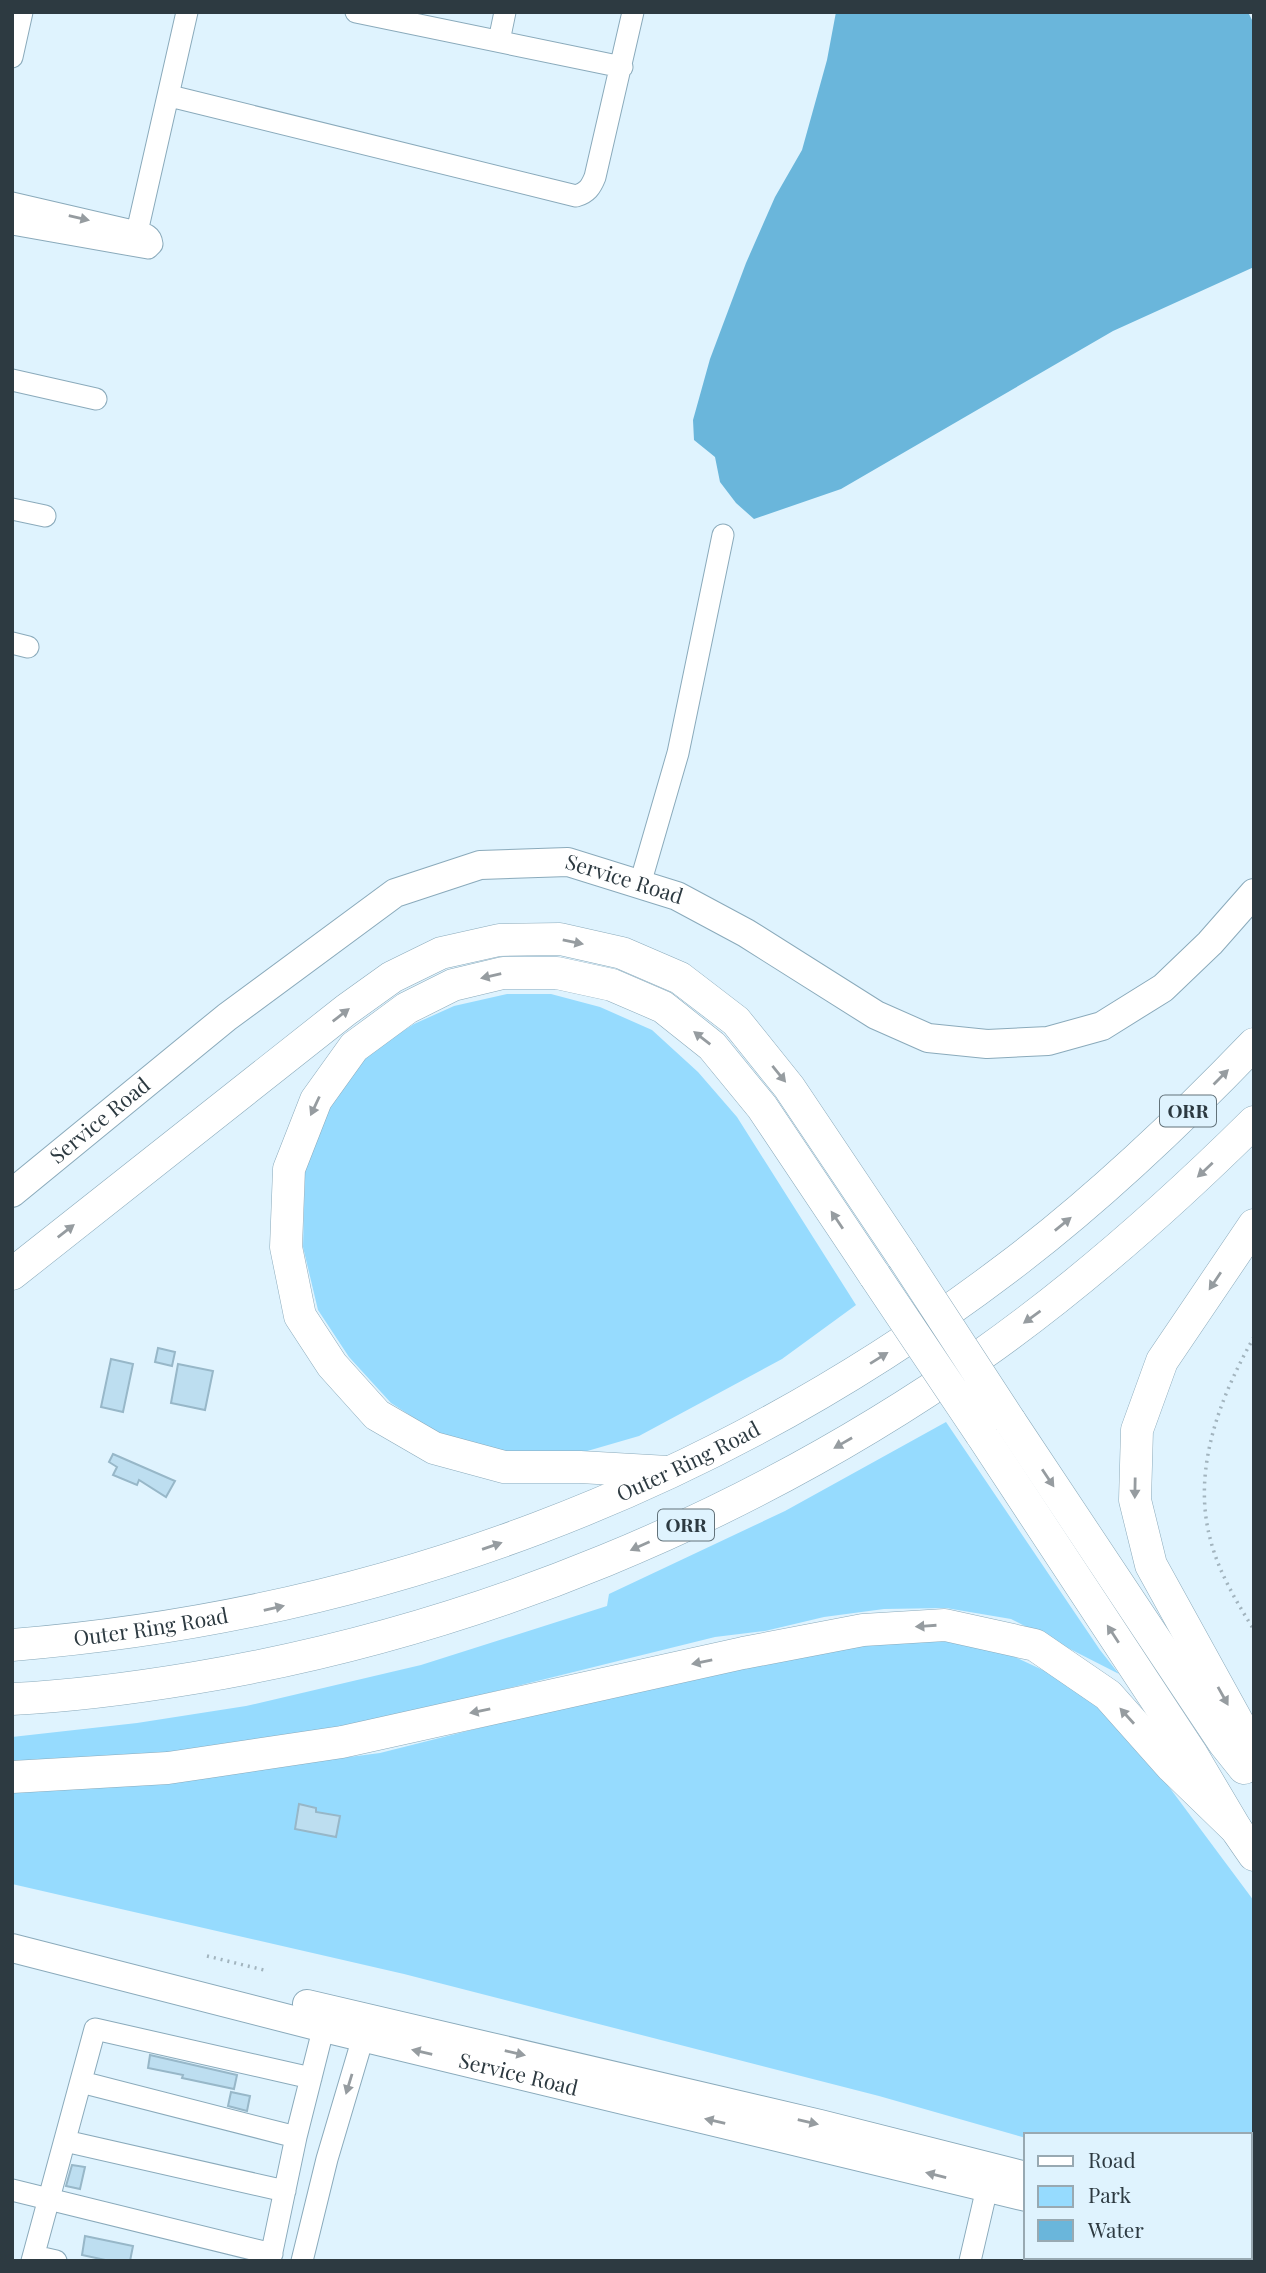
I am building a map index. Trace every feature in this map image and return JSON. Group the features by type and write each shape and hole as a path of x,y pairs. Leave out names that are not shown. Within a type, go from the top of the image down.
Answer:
{"highway":[{"path":"12,1274 346,1010 392,977 441,953 499,940 560,939 622,953 680,978 736,1021 789,1087 1224,1743 1254,1780"},
{"path":"671,1473 580,1467 504,1466 434,1448 377,1415 332,1365 300,1316 286,1247 289,1169 316,1100 354,1047 407,1008 453,985 503,973 557,973 612,985 663,1007 712,1046 762,1107 1191,1753 1254,1855"},
{"name":"Outer Ring Road","path":"12,1645 115,1635 187,1624 260,1611 362,1586 511,1539 604,1503 671,1473 830,1388 901,1343 1008,1267 1120,1175 1254,1044"},
{"name":"ORR","path":"12,1699 71,1695 195,1677 269,1664 375,1639 528,1591 672,1532 767,1486 849,1440 982,1354 1109,1256 1254,1122"},
{"path":"1254,1225 1162,1361 1137,1430 1135,1500 1151,1565 1242,1730 1254,1763"},
{"path":"12,1777 168,1768 342,1742 770,1648 863,1630 945,1625 1035,1645 1108,1695 1172,1767 1236,1829"}],"main road":[{"name":"Service Road","path":"12,1194 227,1017 395,893 480,865 568,862 677,896 746,933 876,1015 928,1038 987,1044 1048,1041 1102,1026 1164,988 1210,943 1254,893"},
{"name":"Service Road","path":"12,1931 92,1959 326,2019 807,2121 1024,2175"},
{"name":"Service Road","path":"12,1948 92,1959"},
{"name":"Service Road","path":"366,2028 1024,2197"}],"street":[{"path":"13,54 22,12"},
{"path":"137,232 187,12"},
{"path":"356,12 622,67"},
{"path":"499,41 505,12"},
{"path":"170,96 576,196 584,194 596,177 633,12"},
{"path":"12,203 147,235 151,239 150,247 125,245 12,224"},
{"path":"12,380 96,399"},
{"path":"12,509 45,516"},
{"path":"640,884 678,753 723,535"},
{"path":"12,2190 271,2257 296,2137 326,2019"},
{"path":"302,2261 327,2159 366,2028"},
{"path":"56,2261 33,2258 95,2029 311,2078"},
{"path":"80,2082 296,2137"},
{"path":"65,2141 285,2192"},
{"path":"970,2261 987,2188"}],"path":[{"path":"1254,1337 1228,1388 1217,1421 1205,1482 1205,1510 1217,1562 1254,1630"},
{"path":"207,1956 264,1970"}],"green space":[{"path":"507,994 551,994 600,1007 652,1030 698,1072 737,1117 856,1305 782,1359 639,1436 577,1454 504,1455 442,1436 391,1403 349,1357 318,1310 303,1247 305,1172 329,1104 364,1056 414,1024 454,1006"},
{"path":"946,1422 1119,1674 1011,1619 946,1608 884,1609 824,1617 765,1631 715,1637 351,1727 192,1752 12,1762 12,1737 137,1723 246,1706 421,1665 607,1606 609,1594 785,1511"},
{"path":"947,1641 1004,1652 1060,1678 1113,1718 1146,1756 1254,1901 1254,2204 1252,2133 1024,2133 1024,2137 879,2096 404,1974 12,1884 12,1790 265,1768 380,1753 554,1709 663,1687 759,1663 876,1642"}],"water":[{"path":"836,12 1248,12 1254,24 1254,267 1113,331 841,489 754,519 736,503 720,482 715,457 694,440 693,420 710,359 746,263 775,197 802,150 827,60"}],"building":[{"path":"158,1348 175,1352 172,1366 155,1362"},
{"path":"111,1359 133,1364 123,1412 101,1407"},
{"path":"178,1364 213,1371 205,1410 171,1403"},
{"path":"113,1454 175,1481 166,1497 139,1480 137,1485 113,1475 117,1467 109,1462"},
{"path":"299,1804 316,1808 316,1812 340,1816 336,1837 295,1829"},
{"path":"150,2055 237,2075 234,2089 148,2068"},
{"path":"231,2092 250,2096 247,2111 228,2106"},
{"path":"72,2165 85,2167 80,2189 66,2186"},
{"path":"85,2236 133,2246 130,2261 110,2261 82,2255"}]}
